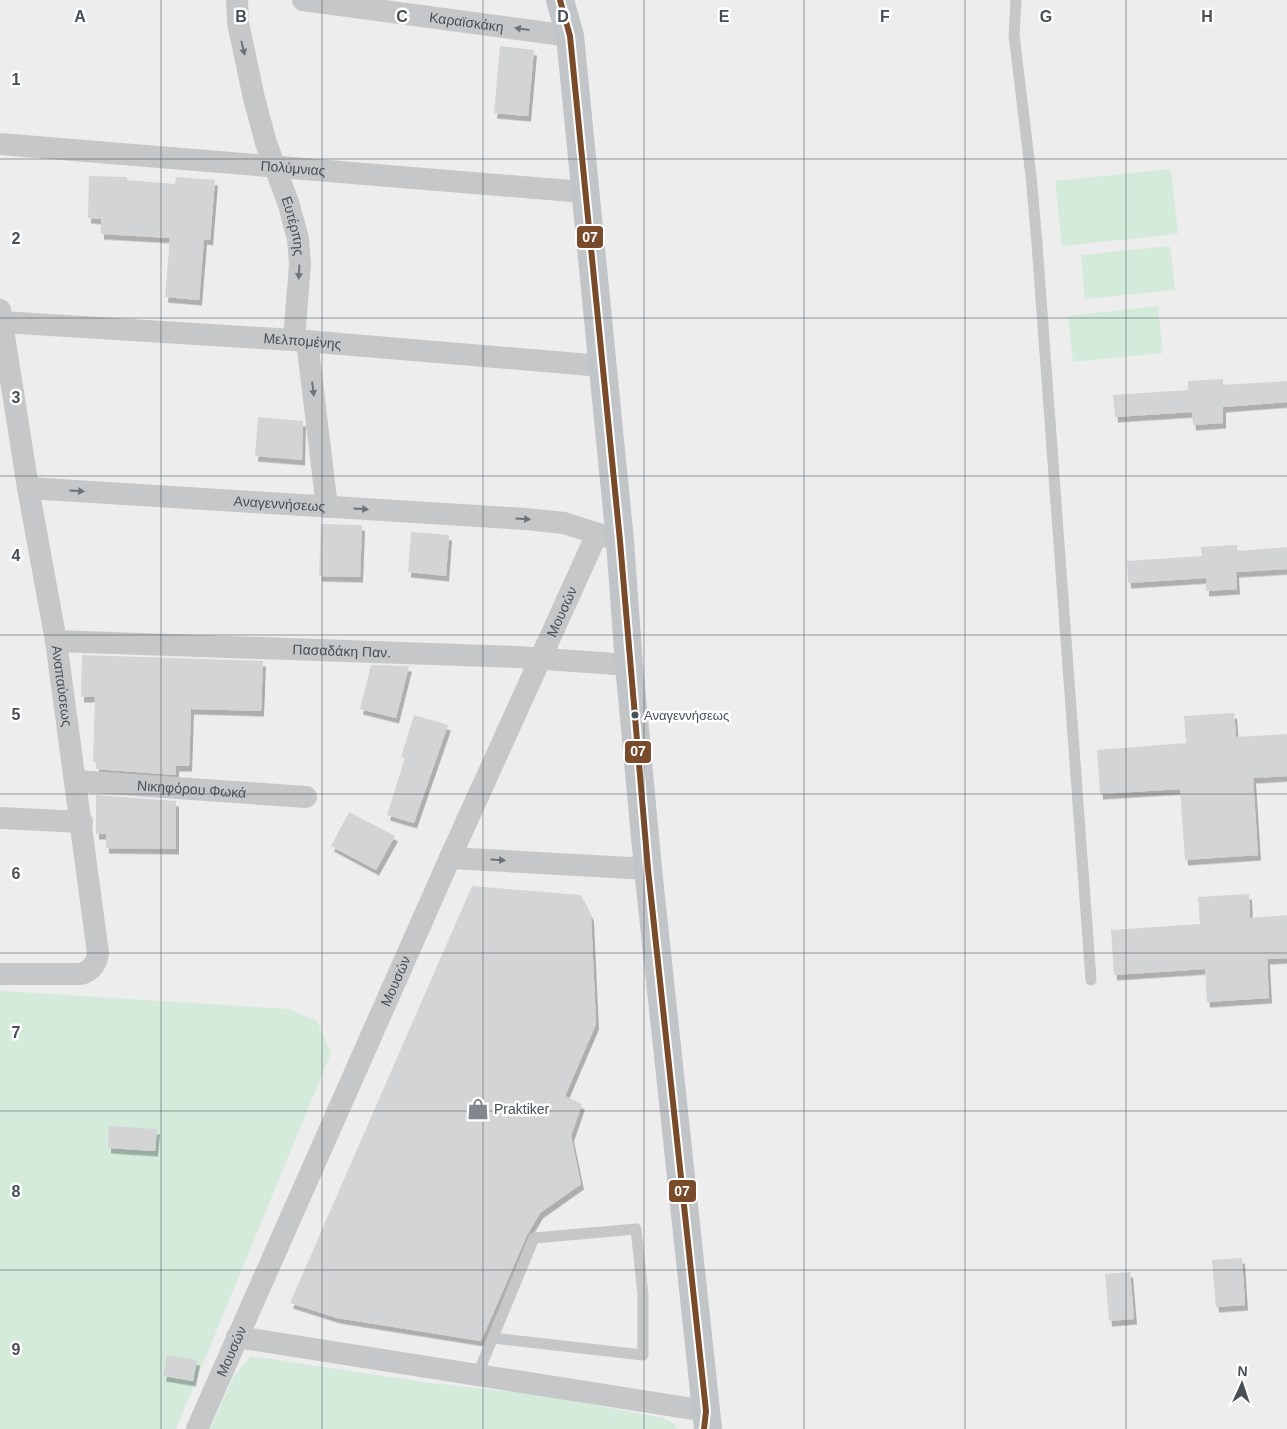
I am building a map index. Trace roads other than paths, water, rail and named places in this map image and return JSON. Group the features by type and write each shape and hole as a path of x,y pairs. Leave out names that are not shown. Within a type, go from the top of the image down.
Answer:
{"main road":[{"path":"560,0 570,36 602,366 609,537 629,666 648,869 706,1423"}],"street":[{"name":"Ευτέρπης","path":"237,0 238,23 252,88 274,167 298,239 300,264 300,340 327,507"},
{"name":"Καραϊσκάκη","path":"303,0 570,36"},
{"name":"Πολύμνιας","path":"0,144 584,192"},
{"name":"Μελπομένης","path":"1,316 602,366"},
{"name":"Αναπαύσεως","path":"0,974 81,974 88,972 97,962 98,954 77,781 56,641 28,488 10,433 1,316"},
{"name":"Αναγεννήσεως","path":"28,488 534,519 564,524 609,537"},
{"name":"Μουσών","path":"197,1429 539,659 609,537"},
{"name":"Πασαδάκη Παν.","path":"56,641 539,659 629,666"},
{"name":"Νικηφόρου Φωκά","path":"77,781 306,796"},
{"path":"0,818 82,822"},
{"path":"450,858 648,869"},
{"path":"237,1337 477,1376 706,1423"}],"lane":[{"path":"1016,0 1014,35 1037,244 1091,980"},
{"path":"477,1376 534,1238 636,1229 643,1295 643,1354 493,1338"}],"place":[{"name":"Αναγεννήσεως","path":"635,715"},
{"name":"Praktiker","path":"478,1109"}]}
